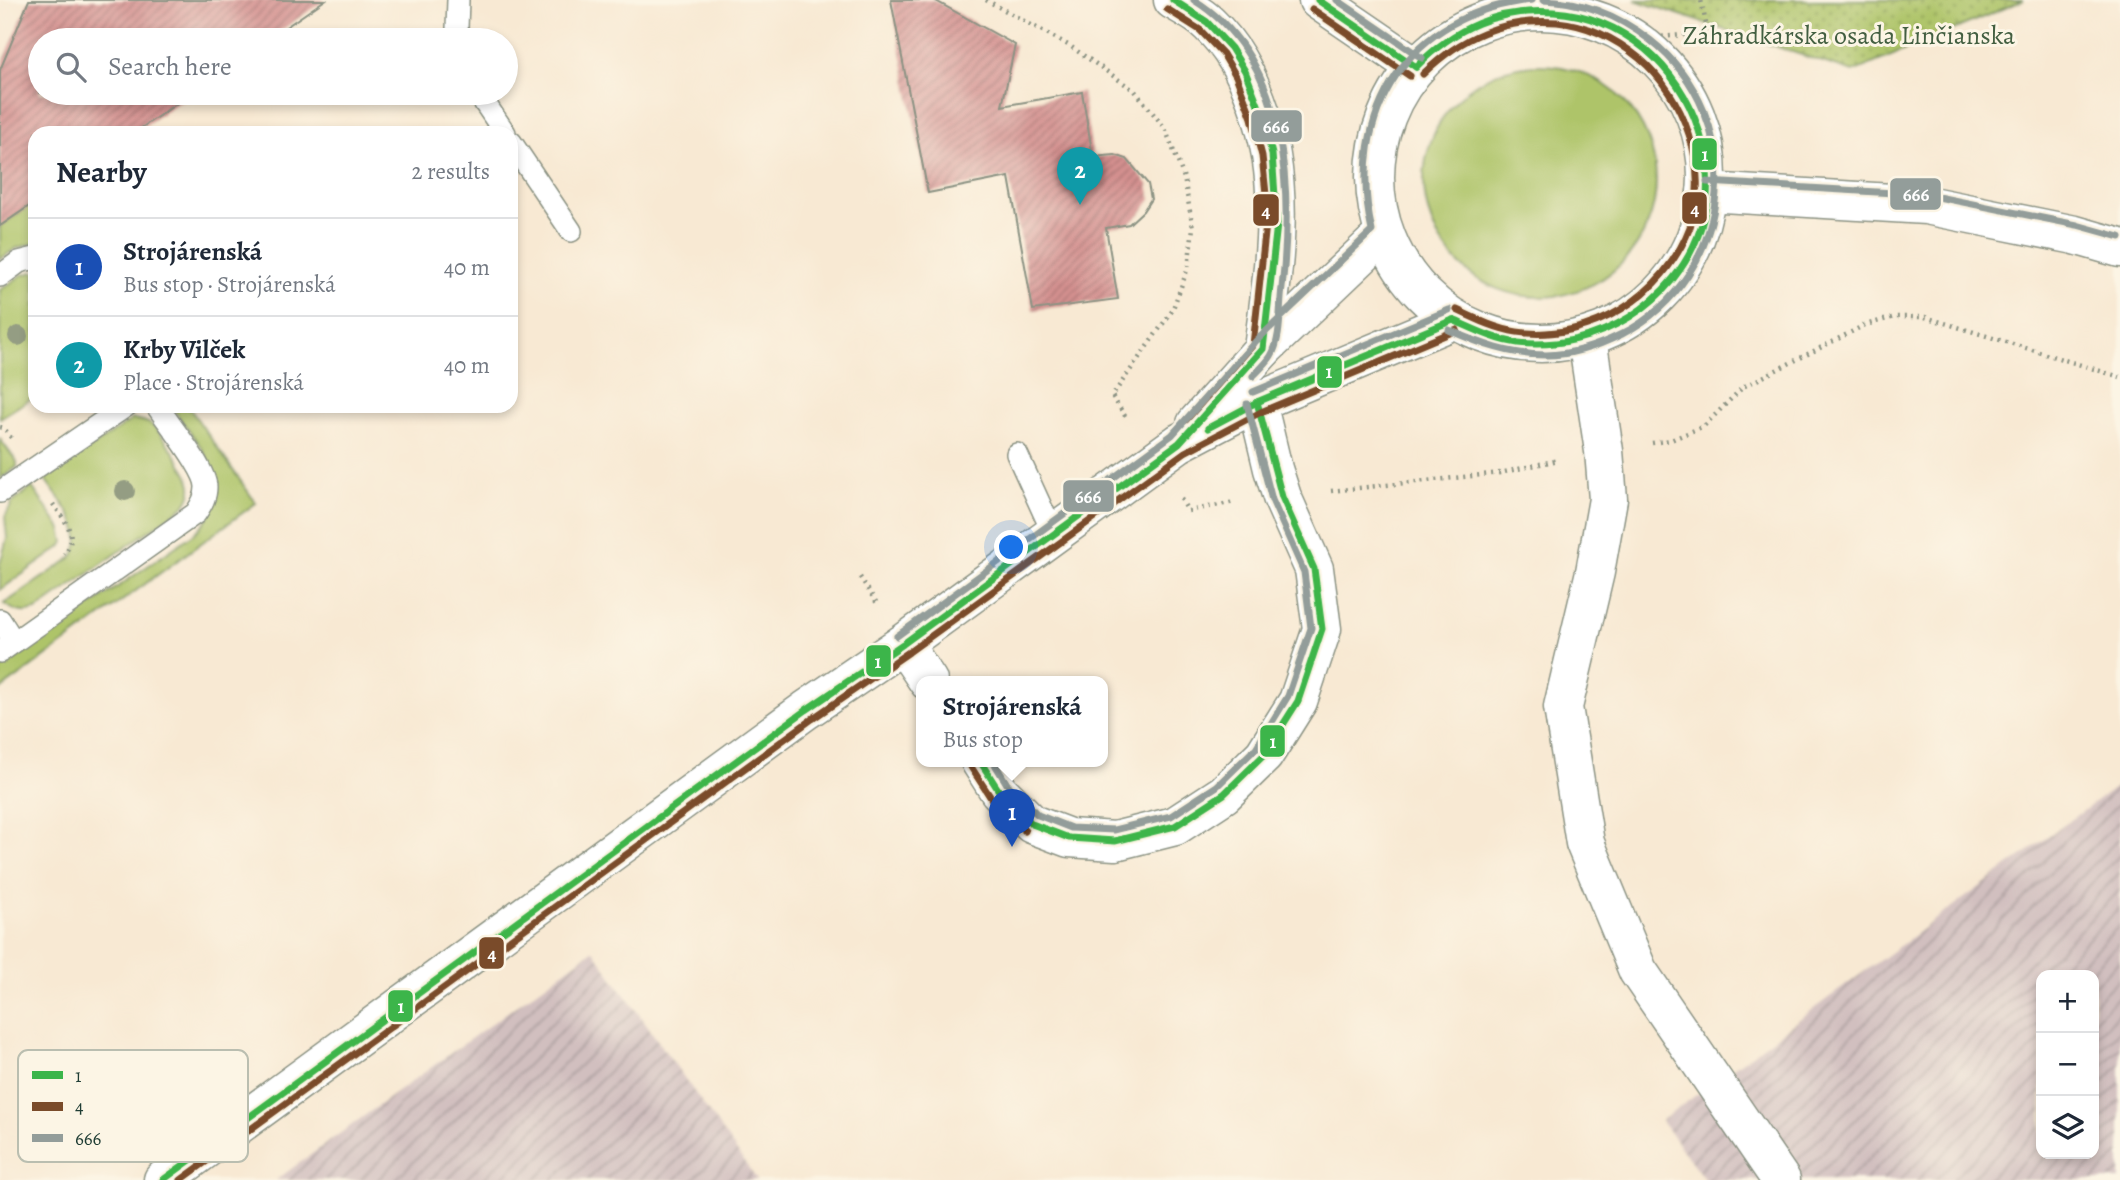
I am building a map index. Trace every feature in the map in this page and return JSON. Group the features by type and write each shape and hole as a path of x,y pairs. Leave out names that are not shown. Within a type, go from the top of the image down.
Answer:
{"street":[{"path":"1173,0 1207,22 1231,48 1245,71 1262,115 1272,153 1277,224 1263,349 1239,399"},
{"path":"1318,0 1416,67"},
{"path":"1519,11 1560,11 1599,20 1634,39 1664,65 1687,99 1702,136 1707,174 1698,234 1673,279 1649,305 1619,325 1587,338 1552,344 1517,343 1453,320 1429,302 1406,278 1384,234 1377,211 1374,174 1378,138 1393,100 1416,67 1445,40 1481,21 1519,11"},
{"path":"1706,192 1926,205 2075,235 2120,248"},
{"path":"1263,349 1384,234"},
{"path":"248,1118 795,718 903,644 1239,399 1453,320"},
{"path":"1587,338 1604,451 1608,499 1595,572 1563,707 1585,843 1638,971 1781,1180"},
{"path":"984,767 999,791 1032,824 1069,838 1115,841 1175,826 1224,794 1264,755 1298,701 1322,629 1314,569 1282,497 1273,469 1239,399"},
{"path":"903,644 925,676"},
{"path":"163,1180 188,1162"}],"lane":[{"path":"457,28 458,0"},
{"path":"486,105 500,126"},
{"path":"518,152 572,231"},
{"path":"0,276 19,262 28,260"},
{"path":"0,492 116,413"},
{"path":"0,620 7,647 196,513 204,500 206,485 202,472 162,413"},
{"path":"1017,454 1053,533"}],"path":[{"path":"986,0 1070,47 1135,90 1165,128 1184,178 1193,228 1188,268 1172,311 1112,396 1128,419"},
{"path":"1634,39 1707,33 1701,0"},
{"path":"1671,440 1704,426 1743,387 1865,325 1895,317 1925,317 2120,377"},
{"path":"1324,492 1500,473 1561,459"},
{"path":"47,494 69,526 72,536 70,547 54,561"},
{"path":"1179,497 1188,511 1236,502"}],"shaded area":[{"path":"2120,784 2120,1180 1705,1180 1661,1121"},
{"path":"593,950 757,1180 276,1180"}],"green space":[{"name":"Záhradkárska osada Linčianska","path":"1635,0 2024,0 1853,72"},
{"path":"1540,65 1584,74 1622,99 1647,137 1656,181 1647,225 1622,263 1584,288 1540,297 1496,288 1458,263 1433,225 1424,181 1433,137 1458,99 1496,74"},
{"path":"28,207 28,245 17,248 0,259 0,226"},
{"path":"28,274 28,400 0,418 0,290"},
{"path":"176,413 193,413 256,503 0,690 0,669 195,533 209,516 216,499 216,484 212,468"},
{"path":"133,419 153,426 181,464 191,486 184,506 38,609 21,612 4,604 71,558 77,548 78,538 72,517 45,479"},
{"path":"0,439 17,462 17,467 0,479"},
{"path":"32,487 61,529 64,542 61,547 0,590 0,564 7,538 5,517 12,503"}],"building":[{"path":"29,0 325,0 284,28 28,28 28,105 175,105 144,126 28,126 28,207 0,226 0,70"},
{"path":"891,0 934,0 1015,45 1002,106 1082,92 1093,157 1115,155 1127,159 1148,184 1151,199 1129,224 1106,228 1118,299 1033,310 1009,177 928,193"}],"transit line":[{"name":"1","path":"248,1118 806,710 903,644 1179,443 1263,349 1277,224 1272,154 1262,115 1245,71 1231,48 1207,22 1173,0"},
{"name":"666","path":"1194,0 1225,25 1249,56 1266,91 1277,129 1284,169 1285,250 1279,332 1271,356 1253,376"},
{"name":"1","path":"1318,0 1416,67"},
{"name":"666","path":"1337,0 1422,58"},
{"name":"666","path":"897,636 1172,435 1256,341 1372,231 1366,188 1368,147 1378,109 1396,76 1420,47 1451,25 1489,9 1532,0"},
{"name":"666","path":"1449,330 1496,348 1520,353 1546,355 1575,352 1594,346 1622,334 1660,308 1688,275 1707,236 1716,194 1715,152 1704,111 1682,73 1650,40 1613,17 1572,3 1543,0"},
{"name":"4","path":"1167,9 1200,30 1223,54 1236,76 1252,118 1262,156 1266,194 1266,224 1253,345 1186,420"},
{"name":"4","path":"1312,9 1410,76"},
{"name":"1","path":"1416,67 1446,41 1478,23 1496,17 1514,13 1554,12 1591,19 1635,41 1663,66 1690,107 1705,154 1706,203 1701,227 1689,254 1673,278 1653,299 1630,317 1604,330 1547,344 1509,342 1453,320"},
{"name":"4","path":"1423,74 1468,40 1501,27 1537,22 1580,26 1621,45 1655,74 1680,113 1695,158 1696,205 1690,227 1678,252 1662,274 1622,309 1572,330 1545,333 1501,329 1457,310"},
{"name":"666","path":"1707,182 1928,195 2077,225 2120,237"},
{"name":"666","path":"1253,392 1449,310"},
{"name":"1","path":"1208,428 1257,402 1453,320"},
{"name":"4","path":"248,1131 812,719 1185,452 1261,412 1457,330"},
{"name":"1","path":"984,767 999,791 1032,824 1069,838 1115,841 1175,826 1224,794 1264,755 1298,701 1322,629 1314,569 1282,497 1257,402"},
{"name":"666","path":"997,767 1007,784 1038,815 1071,828 1114,830 1171,816 1217,786 1256,748 1288,696 1311,628 1304,572 1272,500 1247,404"},
{"name":"4","path":"971,767 991,798 1025,831"},
{"name":"1","path":"163,1180 188,1162"},
{"name":"4","path":"181,1180 206,1162"}],"place":[{"name":"Krby Vilček","path":"1080,205"},
{"name":"Strojárenská","path":"1012,847"}]}
